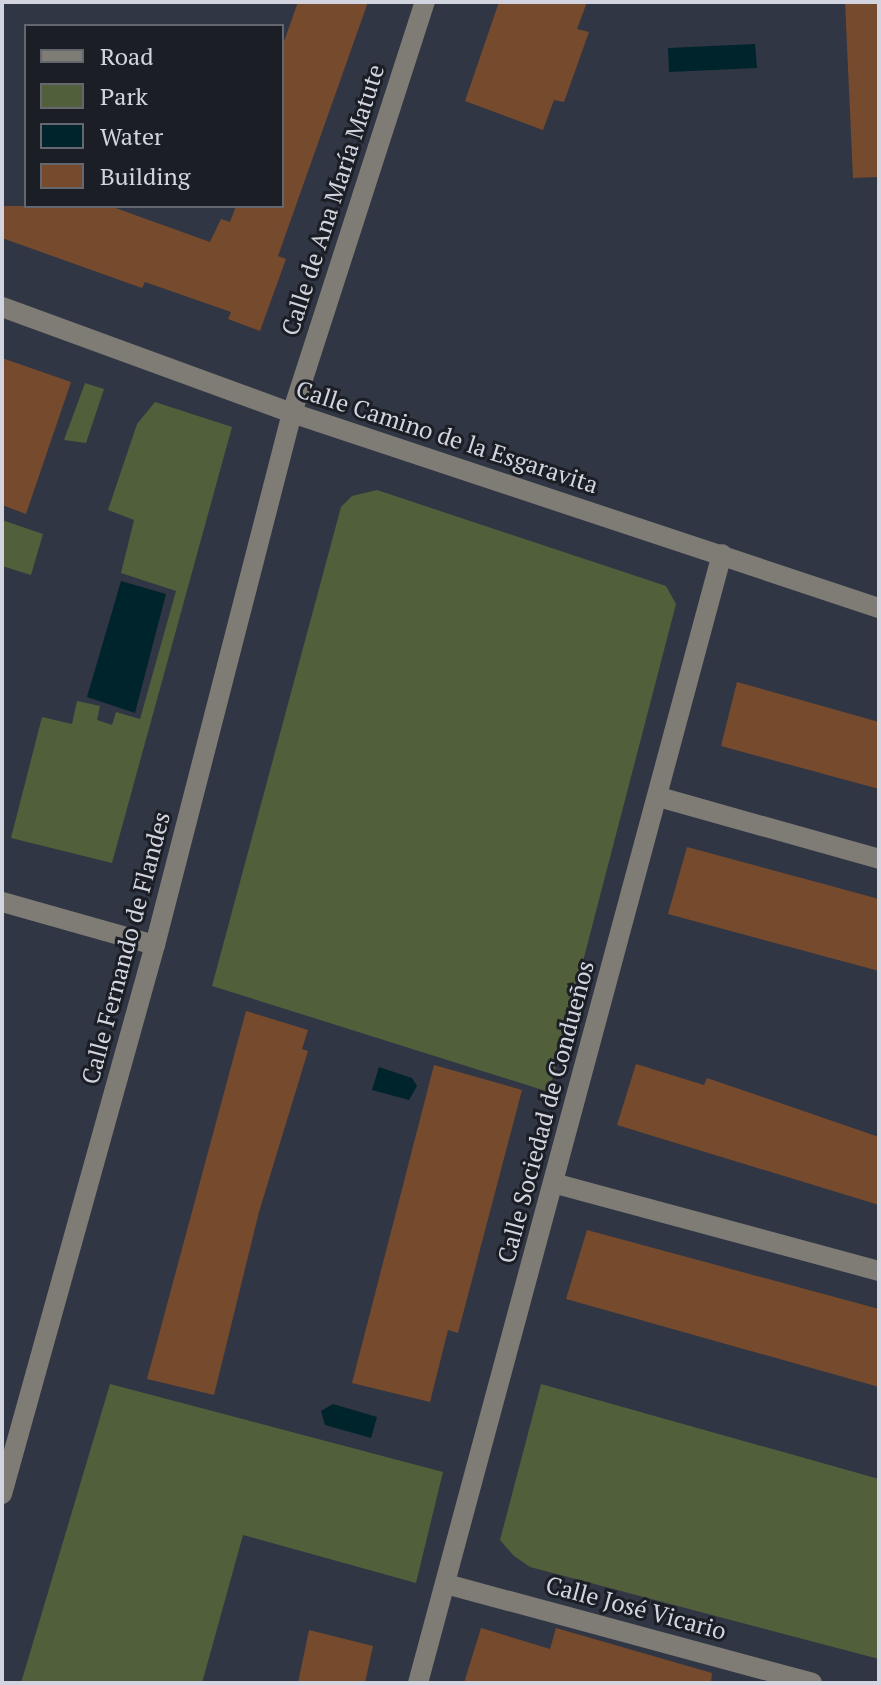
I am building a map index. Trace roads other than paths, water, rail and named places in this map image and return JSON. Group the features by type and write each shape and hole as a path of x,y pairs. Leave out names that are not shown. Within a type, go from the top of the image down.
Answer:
{"street":[{"name":"Calle de Ana María Matute","path":"292,413 425,2"},
{"name":"Calle Camino de la Esgaravita","path":"2,307 292,413 879,608"},
{"name":"Calle Fernando de Flandes","path":"2,1494 155,945 292,413"},
{"name":"Calle Sociedad de Condueños","path":"418,1683 722,554"},
{"path":"659,797 879,859"},
{"path":"2,902 155,945"},
{"path":"553,1183 879,1271"},
{"name":"Calle José Vicario","path":"446,1584 812,1683"}],"water":[{"path":"755,44 757,68 669,72 668,48"},
{"path":"121,581 166,594 135,713 87,697"},
{"path":"379,1067 412,1078 417,1086 409,1100 372,1090"},
{"path":"333,1404 377,1417 371,1438 325,1425 321,1411"}]}
